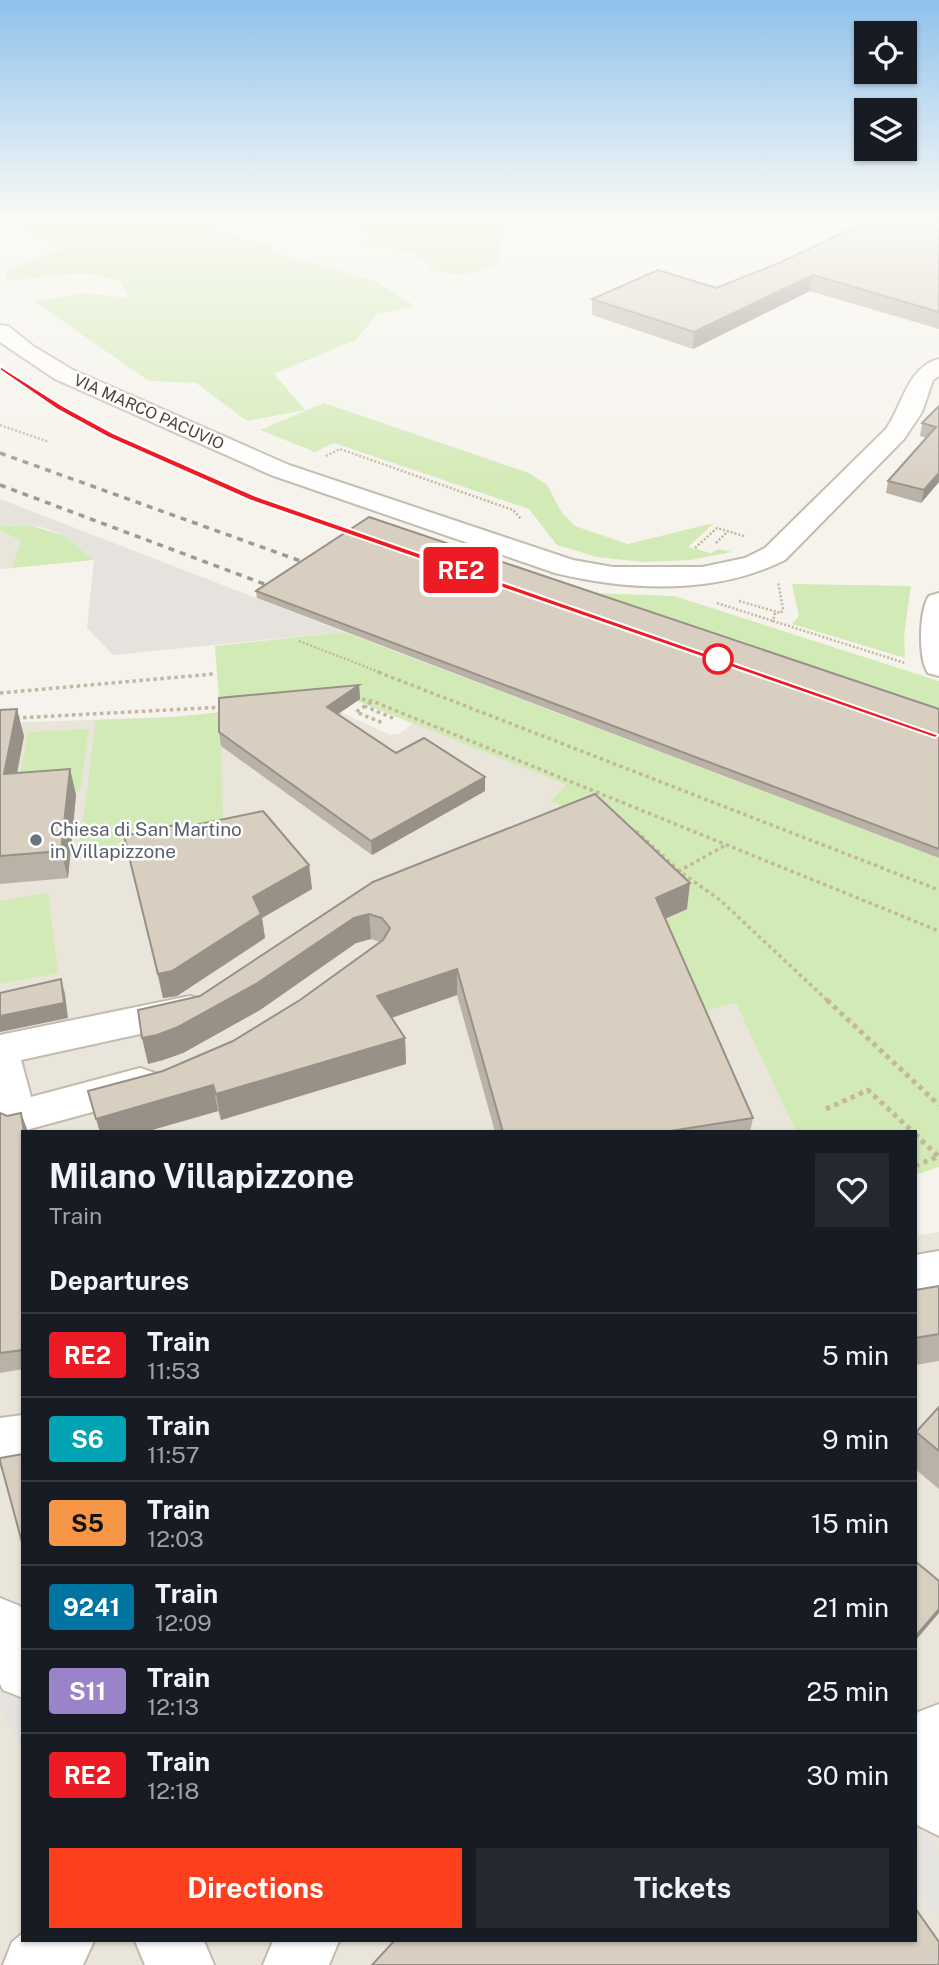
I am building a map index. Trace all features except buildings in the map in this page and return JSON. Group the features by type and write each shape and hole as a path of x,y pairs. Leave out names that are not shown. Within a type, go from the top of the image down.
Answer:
{"street":[{"name":"VIA MARCO PACUVIO","path":"0,331 24,351 63,374 305,480 591,574 640,578 722,572 768,559 895,434 911,412 923,377 939,366"},
{"path":"926,666 936,638 939,602"},
{"path":"0,1050 189,1010 212,994"},
{"path":"0,1057 15,1117 173,1076"},
{"path":"917,1275 939,1270"},
{"path":"0,1442 21,1438"},
{"path":"0,1626 21,1666"},
{"path":"35,1965 61,1942"},
{"path":"168,1942 182,1965"},
{"path":"295,1965 306,1942"}],"path":[{"path":"0,425 50,442"},
{"path":"333,464 321,459 340,449 513,509"},
{"path":"714,545 728,531"},
{"path":"695,549 706,536"},
{"path":"739,601 775,613 773,621 926,666"},
{"path":"299,642 939,890"},
{"path":"0,693 213,674"},
{"path":"343,699 372,701 939,931"},
{"path":"372,701 356,712 383,723"},
{"path":"14,718 233,706"},
{"path":"364,706 395,719"},
{"path":"589,799 597,792"},
{"path":"636,831 679,872 720,900 939,1105"},
{"path":"672,874 724,846"},
{"path":"826,1110 868,1090 911,1130"},
{"path":"917,1136 939,1156 917,1165"}],"shaded area":[{"path":"0,499 344,632 113,655 87,628 94,560 65,536 45,528 29,525 0,526"},
{"path":"0,530 21,541 12,568 0,569"},
{"path":"321,703 390,735 399,734 414,723 566,785 550,801 593,820 687,909 692,1014 736,1002 795,1130 21,1130 21,1942 917,1942 917,1236 939,1232 939,1965 0,1965 0,723 175,717"},
{"path":"0,1657 21,1698 21,1749 0,1709"},
{"path":"923,1834 939,1856 939,1915 917,1887 917,1859"}],"green space":[{"path":"46,310 397,310 377,314 356,340 274,374 305,410 247,421 196,383 149,381"},
{"path":"324,403 529,473 547,485 562,513 575,526 628,544 714,523 688,547 711,553 718,549 732,552 691,560 644,562 597,557 557,545 529,509 334,443 315,452 260,430"},
{"path":"29,525 65,536 94,560 12,568 21,541 0,530 0,526"},
{"path":"792,584 911,586 904,636 905,658 792,624 799,616"},
{"path":"569,592 674,596 939,681 939,717"},
{"path":"344,632 939,858 939,1167 917,1174 917,1130 795,1130 736,1003 691,1014 653,924 686,908 593,820 550,801 566,785 357,701 221,712 223,841 129,860 78,858 96,720 220,712 215,646"},
{"path":"89,729 80,792 15,796 28,732"},
{"path":"48,893 58,973 0,984 0,901"}],"railway":[{"path":"0,368 80,418"},
{"path":"77,416 183,469 367,538"},
{"path":"0,453 320,568"},
{"path":"0,485 283,591"}],"train":[{"name":"RE2","path":"0,368 61,408 110,435 253,498 939,735"}],"place":[{"name":"Chiesa di San Martino in Villapizzone","path":"36,840"}]}
